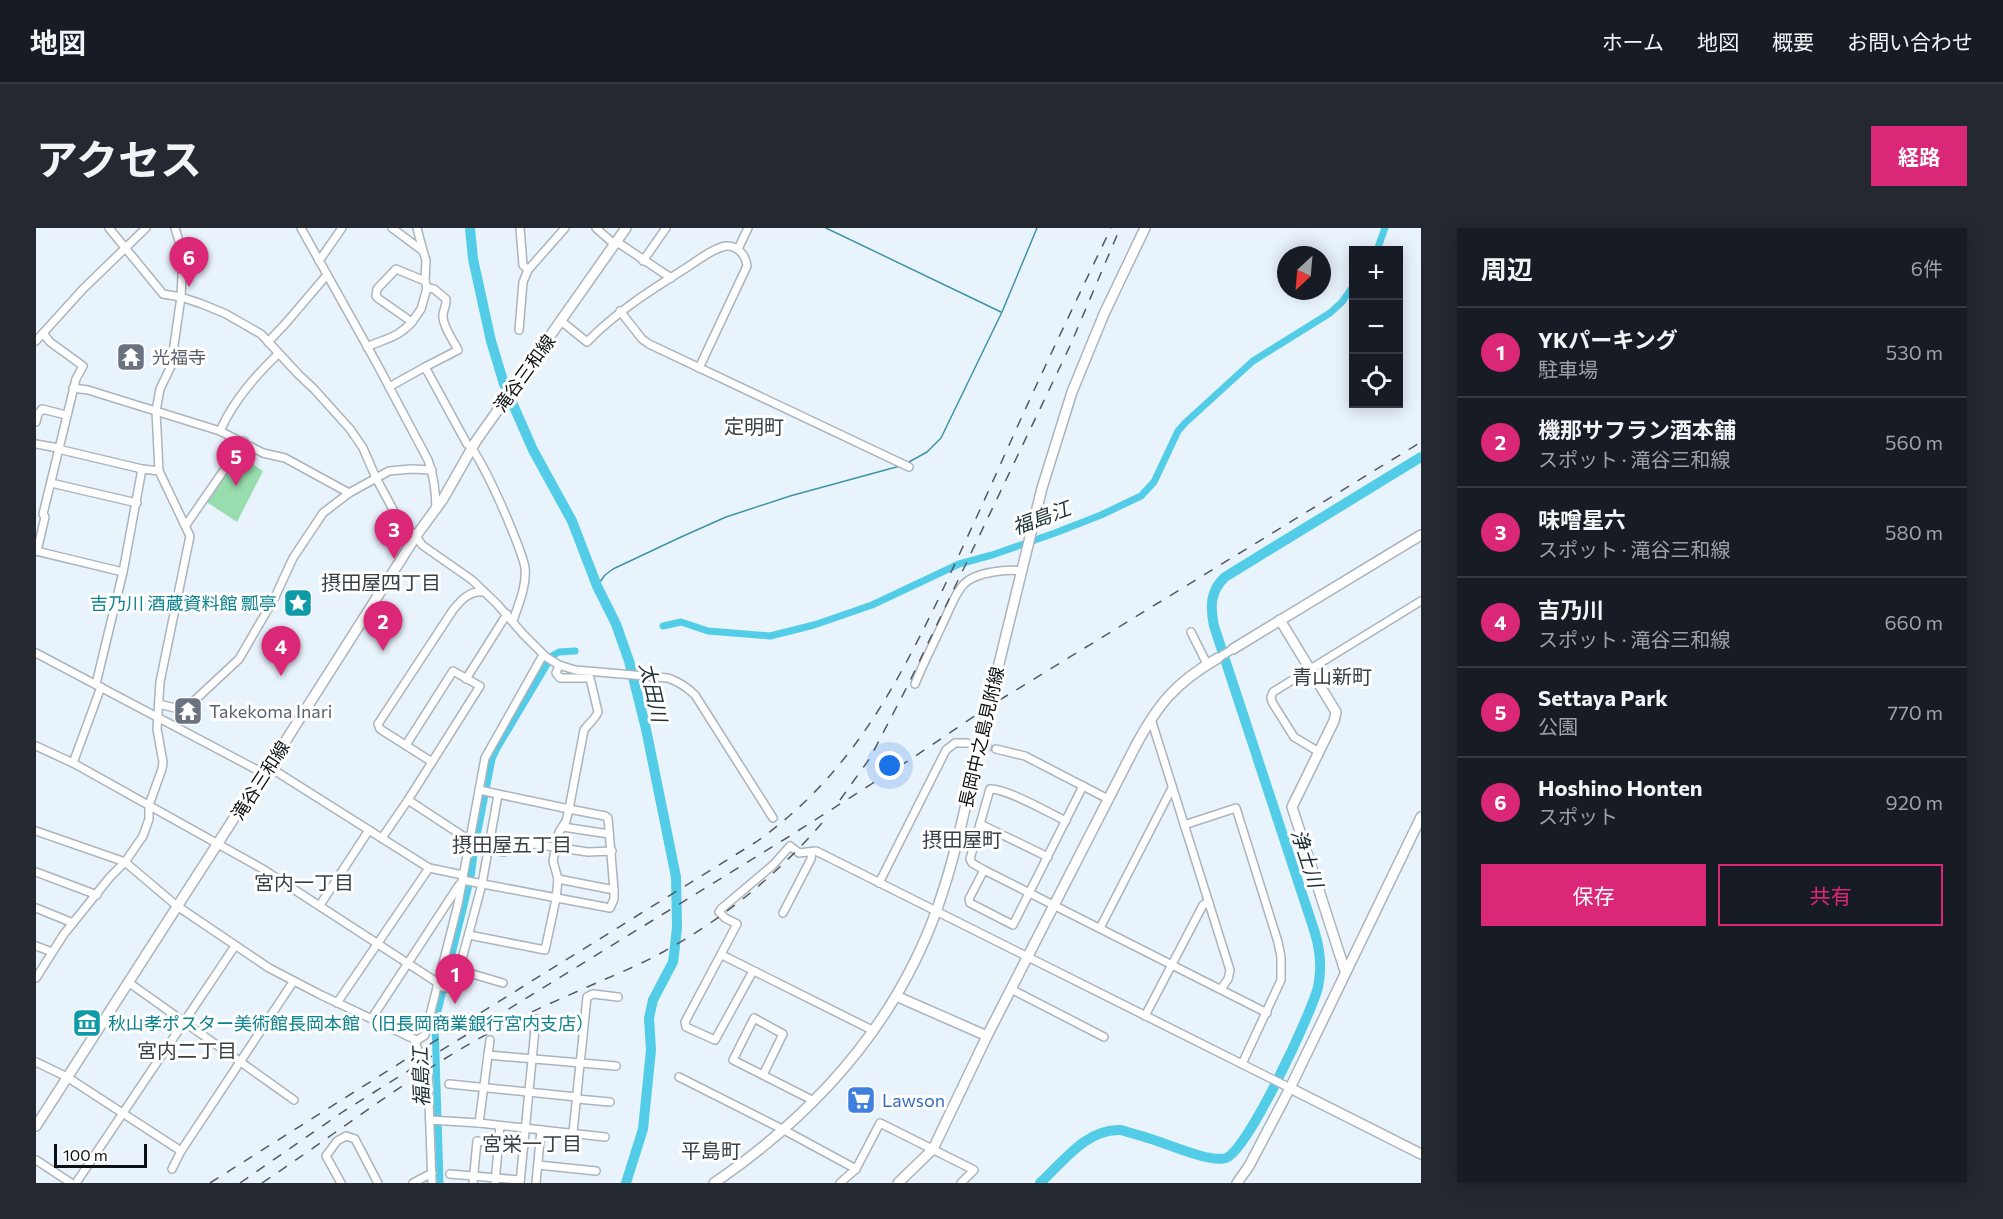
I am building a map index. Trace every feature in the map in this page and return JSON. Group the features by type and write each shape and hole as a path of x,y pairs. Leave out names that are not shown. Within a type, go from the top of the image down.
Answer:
{"main road":[{"name":"滝谷三和線","path":"36,1126 416,536 436,510 495,412 626,228"},
{"name":"長岡中之島見附線","path":"714,1183 784,1130 848,1066 874,1031 916,959 936,912 958,839 983,728 1050,461 1072,392 1104,314 1145,228"},
{"path":"1233,649 1421,535"},
{"path":"1280,620 1336,712 1334,721 1292,807 1345,971"},
{"path":"898,1183 933,1149 987,1036 1157,708 1174,688 1218,658"},
{"path":"1237,1183 1249,1166 1286,1086 1421,817"},
{"path":"896,996 987,1036"},
{"path":"1286,1086 1421,1154"}],"street":[{"path":"109,228 163,294 181,297 226,314 252,328 268,342 350,429 363,448 396,515 422,545 462,572 484,592 544,656 556,664 574,670 664,678 681,683 695,695 772,818"},
{"path":"36,341 83,289 146,228"},
{"path":"36,978 73,923 125,862 145,832 149,819 149,805 162,769 158,736 160,682 189,541 186,525 159,471 156,411 160,389 171,366 181,297 183,254 176,228"},
{"path":"301,228 432,470 436,510"},
{"path":"319,261 342,228"},
{"path":"392,228 423,251"},
{"path":"367,347 395,338 412,322 421,309 426,285 426,260 417,228"},
{"path":"520,228 523,265 528,270"},
{"path":"519,330 523,282 528,270 566,228"},
{"path":"596,228 671,278"},
{"path":"643,261 666,228"},
{"path":"738,249 748,228"},
{"path":"561,321 586,342 620,311 720,248 730,246 738,249 746,259 747,266 699,368"},
{"path":"389,387 458,350 443,320 442,314 447,304 446,299 434,289 396,269 377,289 376,296 412,322"},
{"path":"268,342 327,276"},
{"path":"620,311 642,339 649,344 909,467"},
{"path":"43,333 50,342 83,366 75,379 51,483 40,514 45,517 37,551 123,572"},
{"path":"220,431 229,411 250,382 278,354"},
{"path":"425,367 467,444 473,446 523,560 524,581 513,621"},
{"path":"73,388 88,390 220,431 244,441 263,453 292,462 349,493"},
{"path":"36,422 42,409 66,415"},
{"path":"186,525 244,441"},
{"path":"36,444 159,471"},
{"path":"73,763 98,685 123,572 142,469"},
{"path":"159,704 175,708 194,701 239,660 293,558 318,518 349,493 376,478 398,470 432,470"},
{"path":"51,483 137,502"},
{"path":"915,684 951,606 964,584 983,575 1023,566"},
{"path":"432,762 380,729 379,722 453,610 470,594 477,591 484,592"},
{"path":"1319,752 1294,737 1271,699 1273,692 1421,601"},
{"path":"466,679 507,614"},
{"path":"1191,632 1208,664"},
{"path":"1218,658 1233,649"},
{"path":"36,653 159,718 266,770 429,868 480,884 607,909 612,907 614,890 612,851 609,823 605,816 480,791"},
{"path":"416,1041 424,1035 438,985 463,879 488,752 544,656"},
{"path":"470,934 545,950 556,900 558,879 553,861 559,832 563,827 568,809 584,730 598,712 590,678 560,678 556,673 556,664"},
{"path":"382,838 480,686 453,670 406,745"},
{"path":"1151,719 1230,970 1228,979 1221,989"},
{"path":"879,883 946,750 956,743 967,743"},
{"path":"36,746 73,763 261,868 409,963 438,985 450,989 454,989 470,934 488,849 495,794"},
{"path":"996,749 1025,756 1108,799"},
{"path":"984,870 969,899 970,903 1013,925 1083,786"},
{"path":"1065,821 996,788 990,789 970,859 972,863 984,870 1267,1013"},
{"path":"1100,928 1172,788"},
{"path":"408,800 469,840"},
{"path":"1184,825 1236,808 1278,942 1281,957 1281,980 1242,1064"},
{"path":"980,825 1048,857"},
{"path":"563,827 609,834"},
{"path":"320,905 369,830"},
{"path":"36,831 125,862 177,906 293,982 408,1035 416,1041 428,1075 432,1183"},
{"path":"488,849 504,852 534,844 588,852 612,851"},
{"path":"753,970 715,1040 686,1027 685,1022 737,924 724,918 719,912 721,909 773,864 790,846 799,853 820,852 1286,1086"},
{"path":"783,913 811,859 812,852"},
{"path":"337,1003 429,868"},
{"path":"36,872 97,895"},
{"path":"372,1018 463,879"},
{"path":"558,879 614,890"},
{"path":"1145,1016 1203,905 1209,902"},
{"path":"36,908 73,923"},
{"path":"36,946 52,952"},
{"path":"76,1183 236,946"},
{"path":"722,955 874,1031"},
{"path":"459,970 475,974 482,979 503,983"},
{"path":"128,982 294,1100"},
{"path":"172,1169 181,1151 293,982"},
{"path":"1011,990 1104,1037"},
{"path":"573,1132 587,997 593,994 618,997"},
{"path":"763,1075 783,1034 754,1018 733,1060 814,1101"},
{"path":"450,1173 473,1179 520,1182 536,1019"},
{"path":"479,1123 490,1040"},
{"path":"488,1055 616,1066"},
{"path":"36,1062 68,1077 181,1151"},
{"path":"679,1077 855,1169"},
{"path":"449,1084 610,1102"},
{"path":"431,1120 573,1132 605,1137"},
{"path":"840,1183 855,1169 880,1123 974,1170 962,1183"},
{"path":"495,1180 500,1126"},
{"path":"536,1183 541,1130"},
{"path":"341,1183 326,1156 337,1141 346,1136 355,1139 378,1183"},
{"path":"473,1179 477,1141 524,1146"},
{"path":"36,1160 70,1183"},
{"path":"538,1165 596,1171"},
{"path":"413,1183 432,1173"}],"green space":[{"path":"239,455 263,471 237,522 205,501"}],"waterway":[{"name":"太田川","path":"470,228 473,259 491,341 504,384 533,450 572,521 597,586 616,624 629,661 646,729 676,877 677,927 673,962 653,1000 649,1018 651,1050 643,1129 626,1183"},
{"path":"826,228 1001,312"},
{"path":"907,463 927,452 941,438 1002,312 1037,228"},
{"name":"福島江","path":"1378,246 1385,228"},
{"name":"福島江","path":"663,626 681,622 708,631 770,636 814,625 872,605 959,564 1055,533 1141,496 1154,482 1178,431 1185,423 1253,361 1330,313 1349,292"},
{"name":"浄土川","path":"1040,1183 1086,1140 1109,1131 1121,1130 1209,1158 1226,1158 1236,1150 1278,1080 1318,987 1319,953 1315,933 1214,626 1212,600 1216,588 1225,577 1421,457"},
{"path":"597,586 613,569 726,517 790,496 900,466"},
{"name":"福島江","path":"440,1183 435,1023 471,877 492,759 552,656 559,652 575,651"}],"tunnel":[{"path":"967,743 996,749"}],"railway":[{"path":"210,1183 756,842 787,818 815,791 840,764 883,704 919,637 1111,228"},
{"path":"840,800 870,758 908,685 1070,346 1118,233"},
{"path":"240,1183 344,1111 785,839 985,709 1421,442"},
{"path":"262,1183 395,1091 478,1039 539,1008 648,960 686,939 730,909 772,874 827,817"}],"place":[{"name":"Hoshino Honten","path":"189,287"},
{"name":"光福寺","path":"131,357"},
{"name":"Settaya Park","path":"236,486"},
{"name":"味噌星六","path":"394,559"},
{"name":"吉乃川 酒蔵資料館 瓢亭","path":"298,603"},
{"name":"機那サフラン酒本舗","path":"383,651"},
{"name":"吉乃川","path":"281,676"},
{"name":"Takekoma Inari","path":"188,711"},
{"name":"YKパーキング","path":"455,1004"},
{"name":"秋山孝ポスター美術館長岡本館（旧長岡商業銀行宮内支店）","path":"87,1023"},
{"name":"Lawson","path":"861,1100"}],"district":[{"name":"定明町","path":"754,426"},
{"name":"摂田屋四丁目","path":"381,582"},
{"name":"青山新町","path":"1332,676"},
{"name":"摂田屋町","path":"962,839"},
{"name":"摂田屋五丁目","path":"512,844"},
{"name":"宮内一丁目","path":"304,882"},
{"name":"宮内二丁目","path":"187,1050"},
{"name":"宮栄一丁目","path":"532,1143"},
{"name":"平島町","path":"711,1150"}]}
